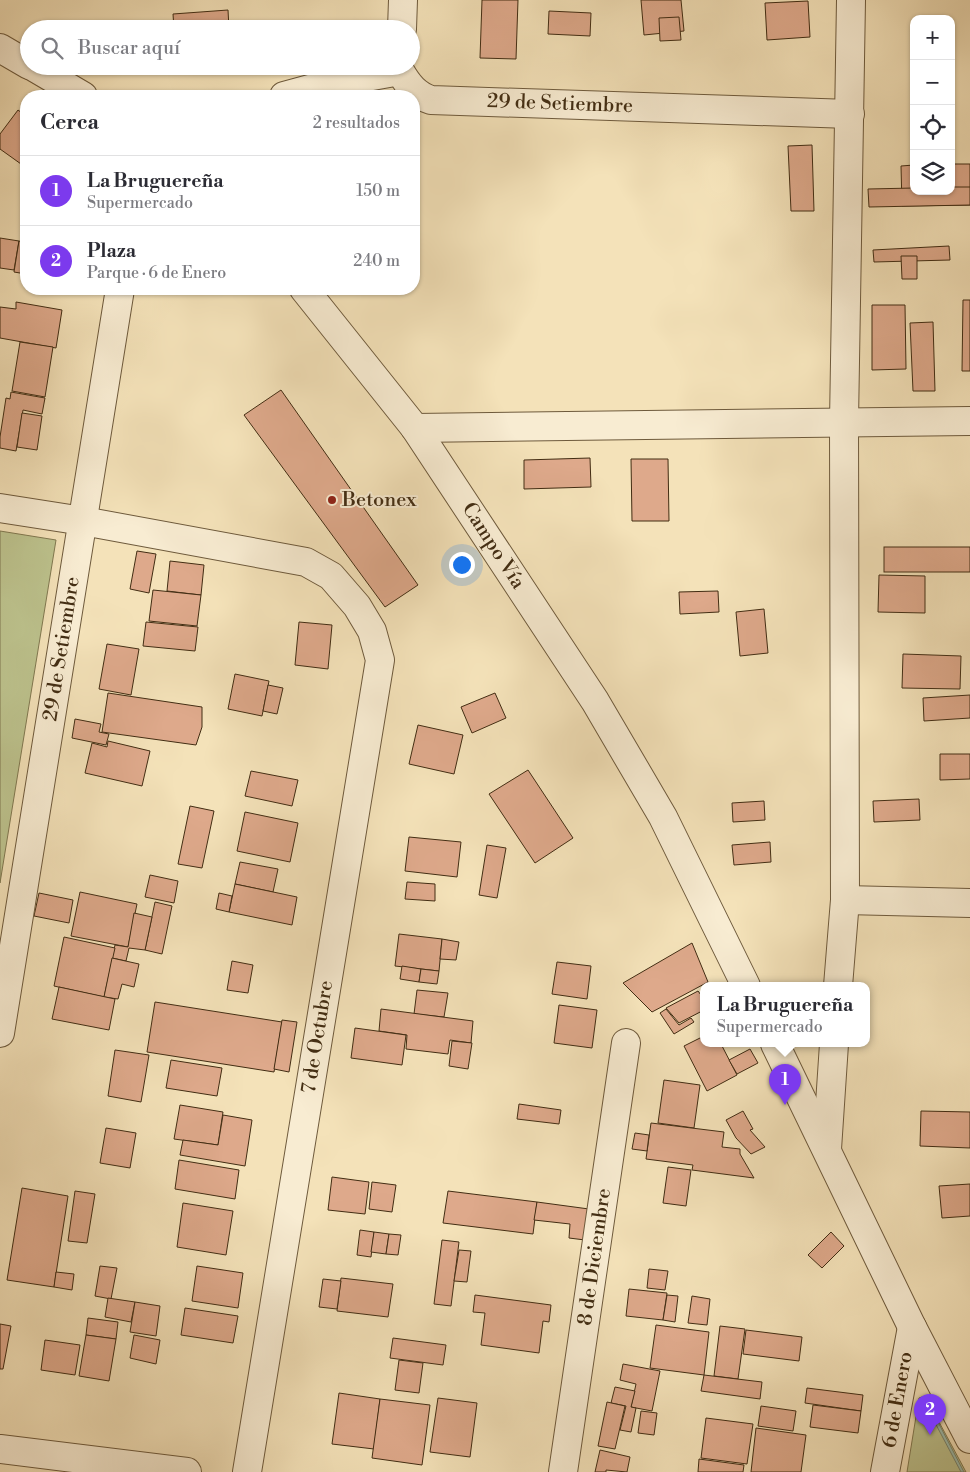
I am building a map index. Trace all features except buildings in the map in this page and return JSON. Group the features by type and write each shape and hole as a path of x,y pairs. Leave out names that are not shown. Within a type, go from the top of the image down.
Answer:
{"street":[{"path":"402,20 403,0"},
{"path":"838,982 844,900 844,422 851,0"},
{"path":"0,48 20,59"},
{"path":"47,75 73,90"},
{"name":"29 de Setiembre","path":"306,90 371,75"},
{"name":"29 de Setiembre","path":"403,75 414,90"},
{"name":"29 de Setiembre","path":"420,95 431,100 850,114"},
{"name":"29 de Setiembre","path":"1,1017 119,295"},
{"name":"Campo Vía","path":"309,295 415,428 595,701 663,817 744,982"},
{"path":"415,428 970,421"},
{"name":"7 de Octubre","path":"0,508 83,521 306,562 331,576 357,606 372,631 380,660 247,1472"},
{"path":"844,900 970,903"},
{"name":"8 de Diciembre","path":"563,1472 626,1043"},
{"path":"776,1047 912,1327 970,1439"},
{"path":"827,1149 834,1047"},
{"name":"6 de Enero","path":"885,1472 912,1327"},
{"path":"0,1449 186,1472"}],"green space":[{"path":"0,531 56,540 0,883"},
{"path":"925,1396 966,1472 907,1472 919,1398"}],"shaded area":[{"path":"926,1399 964,1472 961,1472 923,1400"}],"place":[{"name":"Betonex","path":"332,500"},
{"name":"La Bruguereña","path":"785,1105"},
{"name":"Plaza","path":"930,1435"}]}
